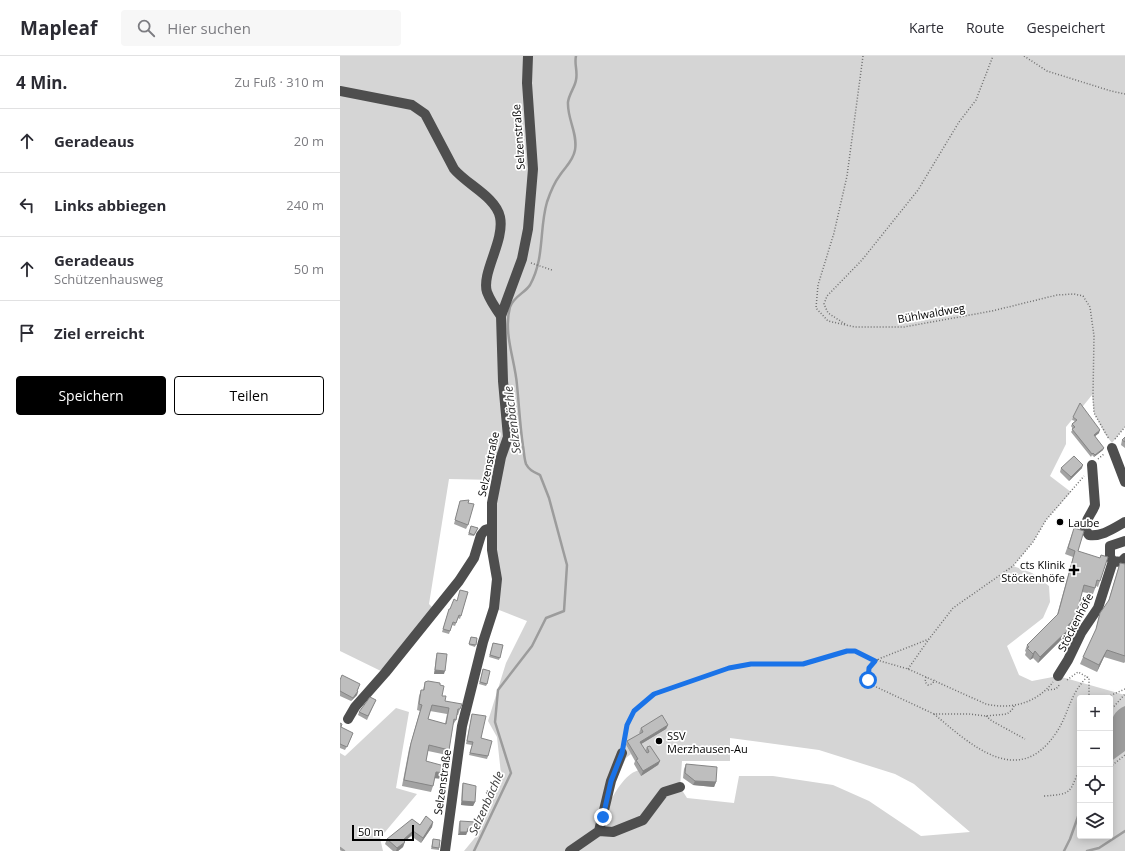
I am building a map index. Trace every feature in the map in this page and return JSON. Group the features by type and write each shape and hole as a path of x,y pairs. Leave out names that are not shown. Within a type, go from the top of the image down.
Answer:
{"street":[{"name":"Selzenstraße","path":"445,851 462,726 483,642 494,608 497,579 492,550 492,503 501,457 508,437 503,380 501,316 522,260 529,222 533,169 527,83 528,56"},
{"path":"340,91 412,105 425,114 454,169 460,176 489,198 500,216 499,240 488,274 487,291 501,316"},
{"path":"1111,447 1125,482"},
{"path":"1092,465 1096,505 1093,512 1088,517 1085,529 1089,535 1095,536 1103,534 1125,522"},
{"path":"348,719 355,707 385,673 459,581 474,558 481,535 485,530 491,528"},
{"name":"Stöckenhöfe","path":"1058,676 1068,660 1081,633 1098,608 1113,560 1110,557 1110,546 1125,541"},
{"path":"1113,560 1121,562 1125,558"},
{"path":"599,832 611,781 622,753"},
{"path":"570,851 599,832 613,832 643,820 664,792 680,787"}],"path":[{"name":"Bühlwaldweg","path":"863,56 847,176 834,233 818,285 816,308 828,320 855,327 904,327 992,311 1057,295 1074,294 1083,296 1090,307 1094,336 1094,413 1111,447"},
{"path":"846,325 828,313 824,304 827,296 862,260 918,190 959,122 976,100 993,56"},
{"path":"1024,56 1047,71 1125,94"},
{"path":"529,262 552,270"},
{"path":"908,669 953,608 1013,566 1034,542 1046,520 1071,492 1092,465 1111,447 1125,428"},
{"path":"929,639 875,661 869,668 868,680 872,685 934,714 978,750 1002,759 1016,760 1026,758 1044,748 1056,733 1065,716 1069,703 1079,685 1087,677"},
{"path":"622,753 627,725 634,711 654,694 670,688 729,668 751,664 803,664 847,651 855,651 875,661"},
{"path":"878,660 908,669 935,680 986,704 1004,707 1014,706 1032,700 1047,690 1058,676"},
{"path":"1073,669 1074,674 1078,672 1087,677 1090,683 1089,695"},
{"path":"926,677 926,682 928,685 932,684 935,680"},
{"path":"1112,695 1125,689"},
{"path":"1113,708 1125,694"},
{"path":"934,714 968,714 986,716 1007,714 1014,706"},
{"path":"986,716 992,721 1025,739"},
{"path":"1113,765 1125,755"},
{"path":"1044,796 1062,795 1069,792 1077,777"}],"shaded area":[{"path":"340,56 1125,56 1125,427 1112,443 1105,434 1094,413 1092,395 1066,427 1066,444 1050,476 1071,492 1046,520 1033,542 1013,566 1032,573 1049,586 1050,602 1043,618 1007,646 1019,675 1032,681 1058,676 1125,695 1125,851 464,851 478,834 501,774 497,737 488,721 506,663 527,621 494,608 496,480 449,479 429,604 435,610 385,673 340,651","holes":["666,729 638,746 645,757 651,754 658,765 652,769 635,771 619,786 611,800 607,800 626,758 631,754 626,745 641,736 639,732","730,738 819,750 895,774 914,784 970,832 921,836 869,801 833,785 773,776 739,776 734,803 687,798 680,787 682,761 730,761"]},
{"path":"1125,706 1125,751 1113,760 1113,717 1118,710"},
{"path":"396,708 409,712 396,788 417,794 380,838 383,851 340,851 340,753 345,756"}],"building":[{"path":"1080,403 1100,430 1094,435 1104,448 1095,455 1093,453 1092,454 1072,429 1075,427 1072,424 1077,420 1073,417"},
{"path":"1074,456 1083,465 1071,477 1061,468"},
{"path":"469,500 468,503 474,504 468,525 455,520 460,501"},
{"path":"471,526 478,528 474,535 469,533"},
{"path":"1074,528 1084,531 1078,551 1100,558 1101,555 1108,557 1100,581 1097,580 1095,588 1084,585 1076,616 1066,628 1068,630 1040,657 1035,651 1033,654 1027,648 1029,647 1027,645 1058,614 1075,551 1068,548"},
{"path":"1120,563 1125,564 1125,656 1107,650 1099,665 1083,657 1096,629 1100,613 1109,600"},
{"path":"460,590 468,592 461,616 459,615 456,623 453,622 450,631 443,629 449,609 454,599 457,601"},
{"path":"471,637 477,638 476,645 469,644"},
{"path":"493,643 503,645 500,658 490,655"},
{"path":"437,653 447,654 445,671 435,670"},
{"path":"483,669 490,671 487,684 480,682"},
{"path":"342,675 360,684 358,691 353,698 340,691 340,680"},
{"path":"425,682 440,683 440,685 444,686 442,696 446,696 445,701 462,704 460,709 458,709 456,720 454,719 449,750 429,745 426,761 448,767 447,773 436,772 433,786 404,780 411,743 422,705 419,704 421,690 424,690","holes":["432,705 449,708 446,724 428,719"]},
{"path":"370,697 376,700 368,716 359,712"},
{"path":"472,714 486,716 481,738 492,741 488,756 470,753 473,742 467,741"},
{"path":"662,715 668,725 640,742 647,753 649,752 647,747 650,746 660,761 643,771 636,760 638,759 627,741 643,732 641,728"},
{"path":"340,723 342,724 341,727 353,733 347,747 340,744"},
{"path":"686,764 717,767 716,782 695,781 685,773"},
{"path":"463,783 476,786 475,802 462,801"},
{"path":"426,816 433,822 423,838 413,831 403,840 405,842 397,848 387,839 412,819 420,825"},
{"path":"460,821 476,822 476,829 468,828 467,832 460,832"},
{"path":"433,839 440,840 439,848 432,847"}],"waterway":[{"name":"Selzenbächle","path":"474,851 511,773 495,722 498,690 532,646 546,618 564,611 567,565 549,498 540,475 530,469 525,462 516,376 510,346 508,317 512,303 528,288 535,275 540,254 543,223 549,195 556,181 574,154 576,144 569,114 568,102 576,80 576,56"},
{"path":"1064,851 1077,819"},
{"path":"1087,851 1099,848 1125,831"},
{"path":"340,848 344,851"}],"place":[{"name":"Laube","path":"1060,522"},
{"name":"cts Klinik Stöckenhöfe","path":"1074,570"},
{"name":"SSV Merzhausen-Au","path":"659,741"}],"route":[{"path":"603,817 611,781 622,753 627,725 634,711 654,694 729,668 751,664 803,664 847,651 855,651 875,661 869,668 868,680"}]}
